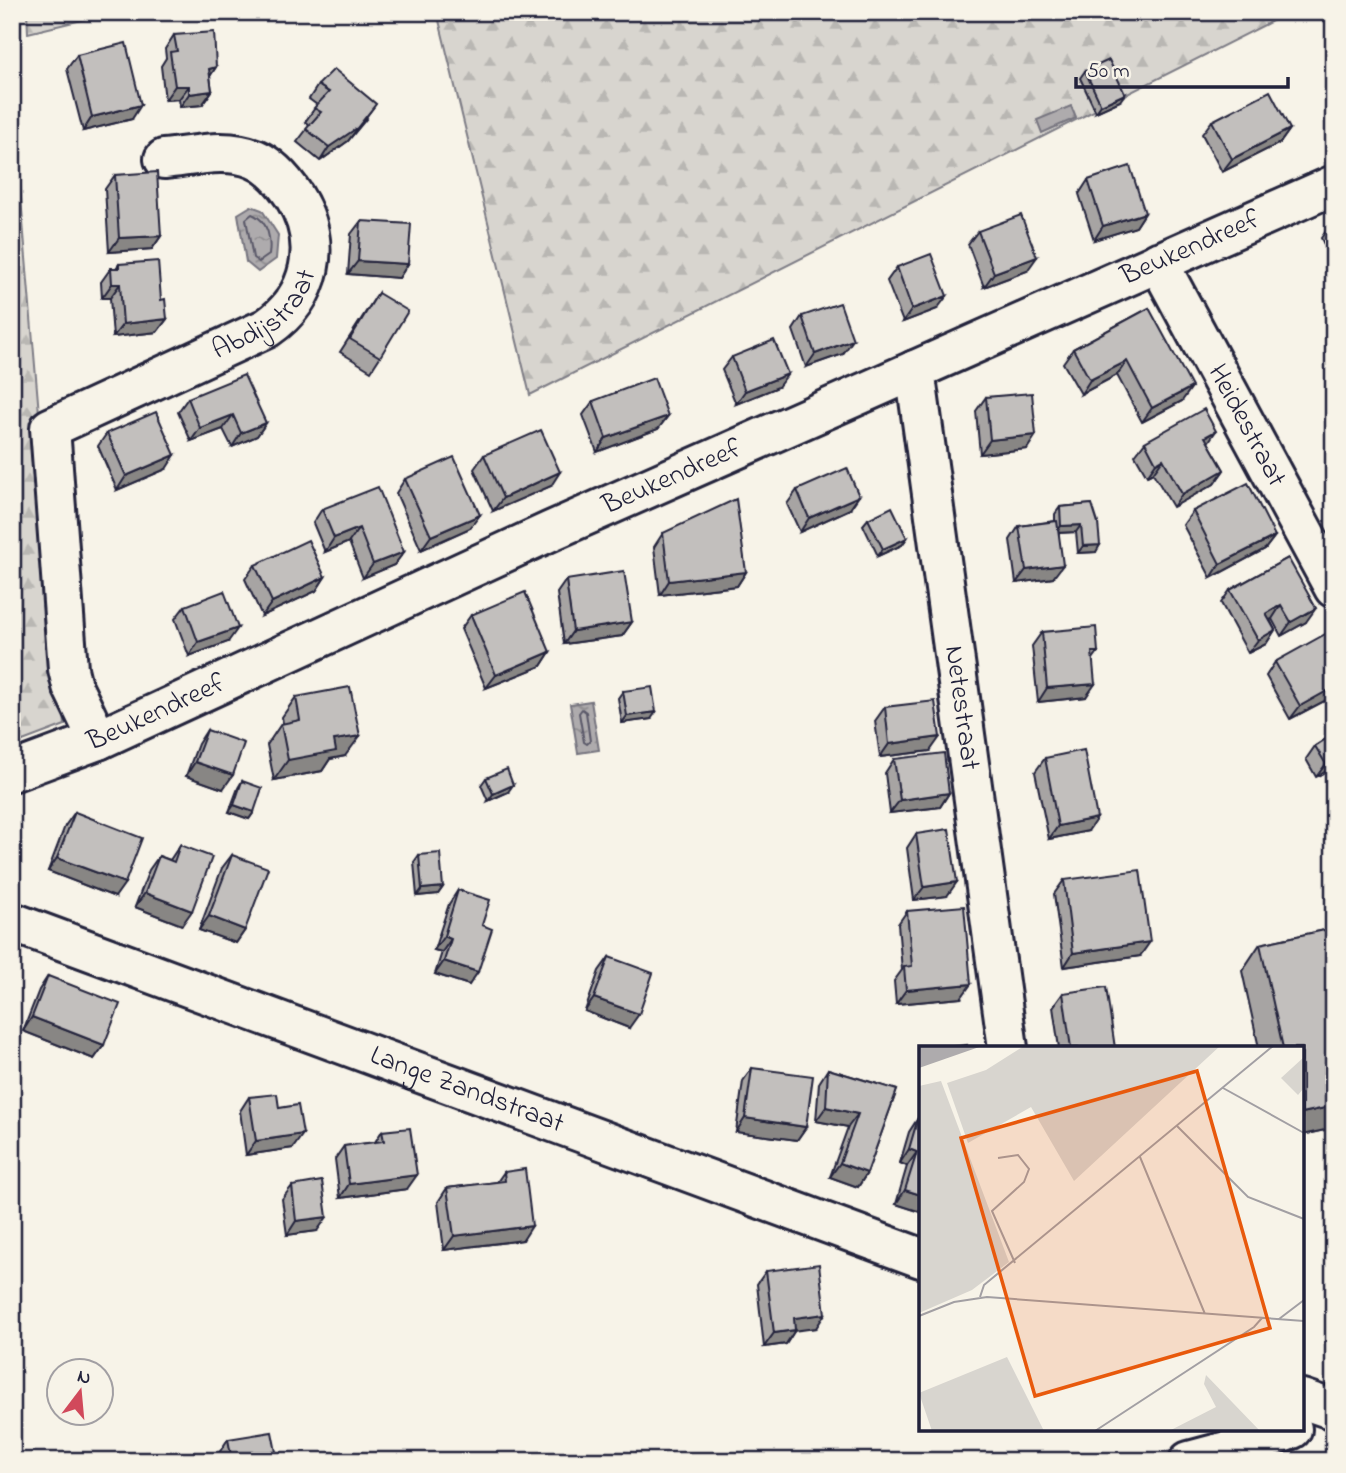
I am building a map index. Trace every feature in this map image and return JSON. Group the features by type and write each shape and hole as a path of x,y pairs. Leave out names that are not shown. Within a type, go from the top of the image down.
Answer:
{"street":[{"name":"Abdijstraat","path":"98,740 72,686 68,669 50,428 267,328 293,306 310,264 308,224 299,204 273,171 257,160 235,153 164,159"},
{"name":"Beukendreef","path":"12,772 98,740 539,537 1334,185"},
{"name":"Heidestraat","path":"1158,262 1334,588"},
{"name":"Netestraat","path":"915,370 1008,1046"},
{"name":"Lange Zandstraat","path":"12,922 919,1257"},
{"path":"1189,1461 1260,1443 1280,1431"}],"green space":[{"path":"27,12 115,12 28,33"},
{"path":"437,12 1290,12 530,395"},
{"path":"12,90 65,725 12,745"}],"water":[{"path":"1071,106 1076,118 1042,133 1037,120"},
{"path":"251,206 262,210 278,235 276,259 258,272 246,262 238,214"},
{"path":"591,701 599,750 578,753 570,704"}],"building":[{"path":"214,32 216,67 209,69 212,91 189,94 189,86 175,86 170,52 177,51 174,35"},
{"path":"126,43 141,105 92,117 77,55"},
{"path":"1109,60 1125,94 1101,105 1085,71"},
{"path":"334,69 376,104 357,128 329,147 306,129 321,112 314,108 329,92 318,85"},
{"path":"1270,91 1290,129 1232,159 1212,121"},
{"path":"1130,166 1145,213 1103,226 1088,180"},
{"path":"157,172 161,236 119,238 115,175"},
{"path":"1021,215 1037,257 994,273 978,231"},
{"path":"361,221 411,224 408,264 358,261"},
{"path":"931,254 947,296 912,309 897,267"},
{"path":"158,261 161,300 165,299 167,319 123,324 120,284 112,284 111,268 119,268 119,264"},
{"path":"378,293 408,311 380,357 350,339"},
{"path":"840,303 853,340 815,354 802,316"},
{"path":"1149,308 1192,387 1152,408 1127,361 1090,380 1073,349"},
{"path":"774,340 788,374 745,391 732,357"},
{"path":"244,375 266,423 241,433 233,415 200,428 188,398"},
{"path":"654,378 668,416 606,438 593,401"},
{"path":"1032,393 1036,435 990,440 986,397"},
{"path":"1204,409 1216,431 1205,437 1224,470 1182,494 1163,459 1156,463 1145,442"},
{"path":"156,412 175,455 126,476 107,433"},
{"path":"541,430 560,472 503,498 484,455"},
{"path":"454,457 480,515 431,536 405,479"},
{"path":"847,468 859,496 809,518 797,490"},
{"path":"1248,483 1275,536 1220,564 1193,511"},
{"path":"378,487 404,552 373,564 359,528 334,538 322,509"},
{"path":"736,499 746,572 669,581 663,533"},
{"path":"1092,504 1098,523 1100,545 1083,546 1081,525 1061,526 1060,507"},
{"path":"892,507 907,538 883,549 868,519"},
{"path":"1057,521 1063,565 1026,570 1019,526"},
{"path":"308,540 325,577 272,602 255,565"},
{"path":"1288,558 1316,608 1291,622 1281,605 1266,614 1275,630 1258,640 1230,590"},
{"path":"624,571 632,622 573,631 566,580"},
{"path":"224,591 238,628 198,642 185,606"},
{"path":"525,592 550,652 496,675 471,615"},
{"path":"1096,627 1098,652 1092,652 1095,684 1047,688 1042,632"},
{"path":"1329,632 1334,640 1334,687 1300,706 1275,662"},
{"path":"350,687 360,736 334,740 336,751 288,760 281,724 300,720 296,697"},
{"path":"652,687 656,712 627,716 623,691"},
{"path":"935,701 940,737 889,744 885,707"},
{"path":"207,730 244,743 233,775 195,762"},
{"path":"1334,734 1334,759 1326,764 1315,746"},
{"path":"1084,750 1097,818 1058,826 1045,758"},
{"path":"944,753 949,793 900,800 894,759"},
{"path":"507,769 513,785 493,794 486,778"},
{"path":"242,781 262,788 254,812 234,805"},
{"path":"75,812 142,838 125,883 57,858"},
{"path":"949,829 957,882 924,887 916,834"},
{"path":"180,845 212,857 192,911 145,893 159,856 174,862"},
{"path":"440,853 443,887 422,889 419,855"},
{"path":"232,855 268,868 245,930 209,916"},
{"path":"1140,870 1150,942 1073,953 1064,880"},
{"path":"458,890 490,900 482,925 492,929 478,972 444,961 451,939 444,936"},
{"path":"964,906 971,984 906,990 904,967 912,966 907,911"},
{"path":"1334,928 1334,1106 1304,1113 1304,1046 1283,1046 1260,944"},
{"path":"609,957 653,973 639,1014 594,998"},
{"path":"48,976 120,1004 104,1045 32,1017"},
{"path":"1106,987 1115,1046 1071,1046 1063,993"},
{"path":"752,1068 813,1076 806,1127 745,1118"},
{"path":"828,1069 897,1090 867,1173 840,1163 858,1114 826,1107"},
{"path":"277,1094 279,1108 298,1105 303,1134 256,1141 249,1097"},
{"path":"918,1118 919,1194 905,1190 917,1152 909,1149"},
{"path":"410,1128 417,1175 349,1184 344,1146 384,1141 382,1131"},
{"path":"525,1169 532,1226 454,1236 447,1188 505,1181 504,1172"},
{"path":"322,1181 327,1217 296,1221 292,1186"},
{"path":"819,1264 825,1314 794,1318 795,1330 774,1333 766,1271"},
{"path":"272,1432 277,1457 232,1461 228,1439"}]}
